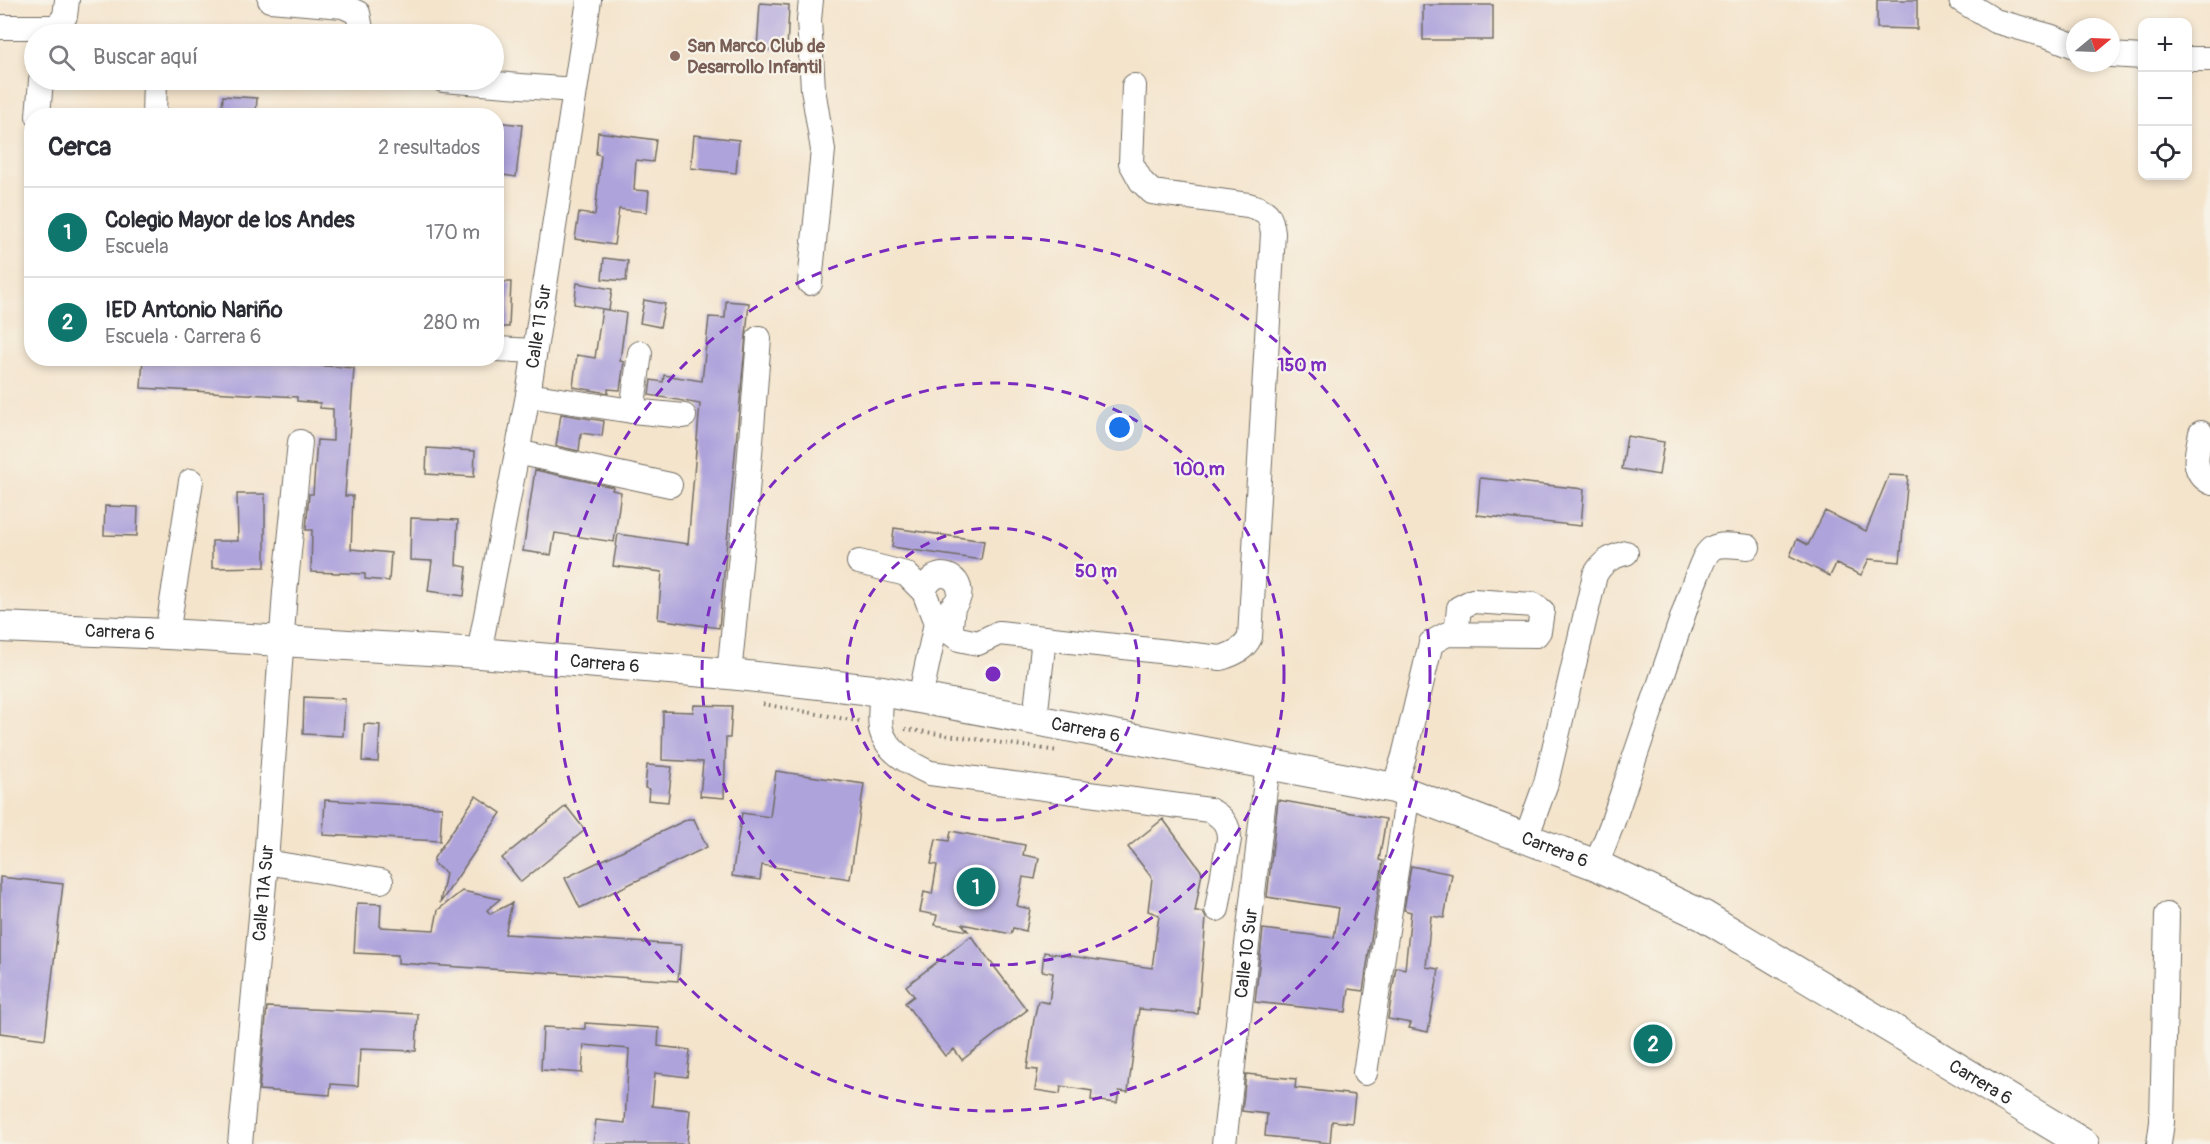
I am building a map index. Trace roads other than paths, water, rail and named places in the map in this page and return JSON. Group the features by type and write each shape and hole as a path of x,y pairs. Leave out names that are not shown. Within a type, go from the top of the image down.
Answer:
{"main road":[{"name":"Carrera 6","path":"0,627 167,634 479,653 729,674 882,691 1401,790 1596,865 1704,916 2084,1144"}],"street":[{"path":"59,24 65,16 67,0"},
{"path":"270,0 343,6 358,13 360,24"},
{"name":"Calle 11 Sur","path":"479,653 528,395 589,0"},
{"path":"810,283 823,150 813,89 809,20 811,0"},
{"path":"1961,0 1995,21 2066,43"},
{"path":"0,27 24,27"},
{"path":"2120,56 2138,57"},
{"path":"2192,59 2210,59"},
{"path":"504,85 574,90"},
{"path":"953,606 952,634 959,639 978,644 999,633 1221,658 1236,652 1246,644 1250,637 1273,233 1271,218 1263,210 1248,206 1152,192 1141,181 1131,163 1134,86"},
{"path":"39,108 40,90"},
{"path":"154,108 155,90"},
{"path":"729,674 746,505 759,338"},
{"path":"504,349 534,351"},
{"path":"632,411 640,353"},
{"path":"528,395 632,411 684,416"},
{"path":"2201,433 2195,463 2197,471 2210,482"},
{"name":"Calle 11A Sur","path":"240,1144 266,862 285,592 300,442"},
{"path":"517,452 670,485"},
{"path":"167,634 191,481"},
{"path":"1596,865 1706,552 1720,544 1748,548"},
{"path":"1526,838 1546,783 1595,575 1602,564 1612,557 1626,554"},
{"path":"859,562 906,574 924,592 936,623"},
{"path":"920,698 936,623 953,606 959,593 951,577 943,574 933,576 924,592"},
{"path":"1365,1073 1401,790 1431,643 1447,634 1456,634"},
{"path":"1035,719 1044,638"},
{"path":"882,691 881,730 890,747 904,759 930,773 1209,810 1219,814 1229,831 1229,839 1217,909"},
{"name":"Calle 10 Sur","path":"1224,1144 1268,763"},
{"path":"266,862 381,881"},
{"path":"2159,1144 2162,1122 2167,915"},
{"path":"240,1144 248,1144"}],"place":[{"name":"San Marco Club de Desarrollo Infantil","path":"675,56"},
{"name":"Colegio Mayor de los Andes","path":"976,887"},
{"name":"IED Antonio Nariño","path":"1653,1044"}]}
